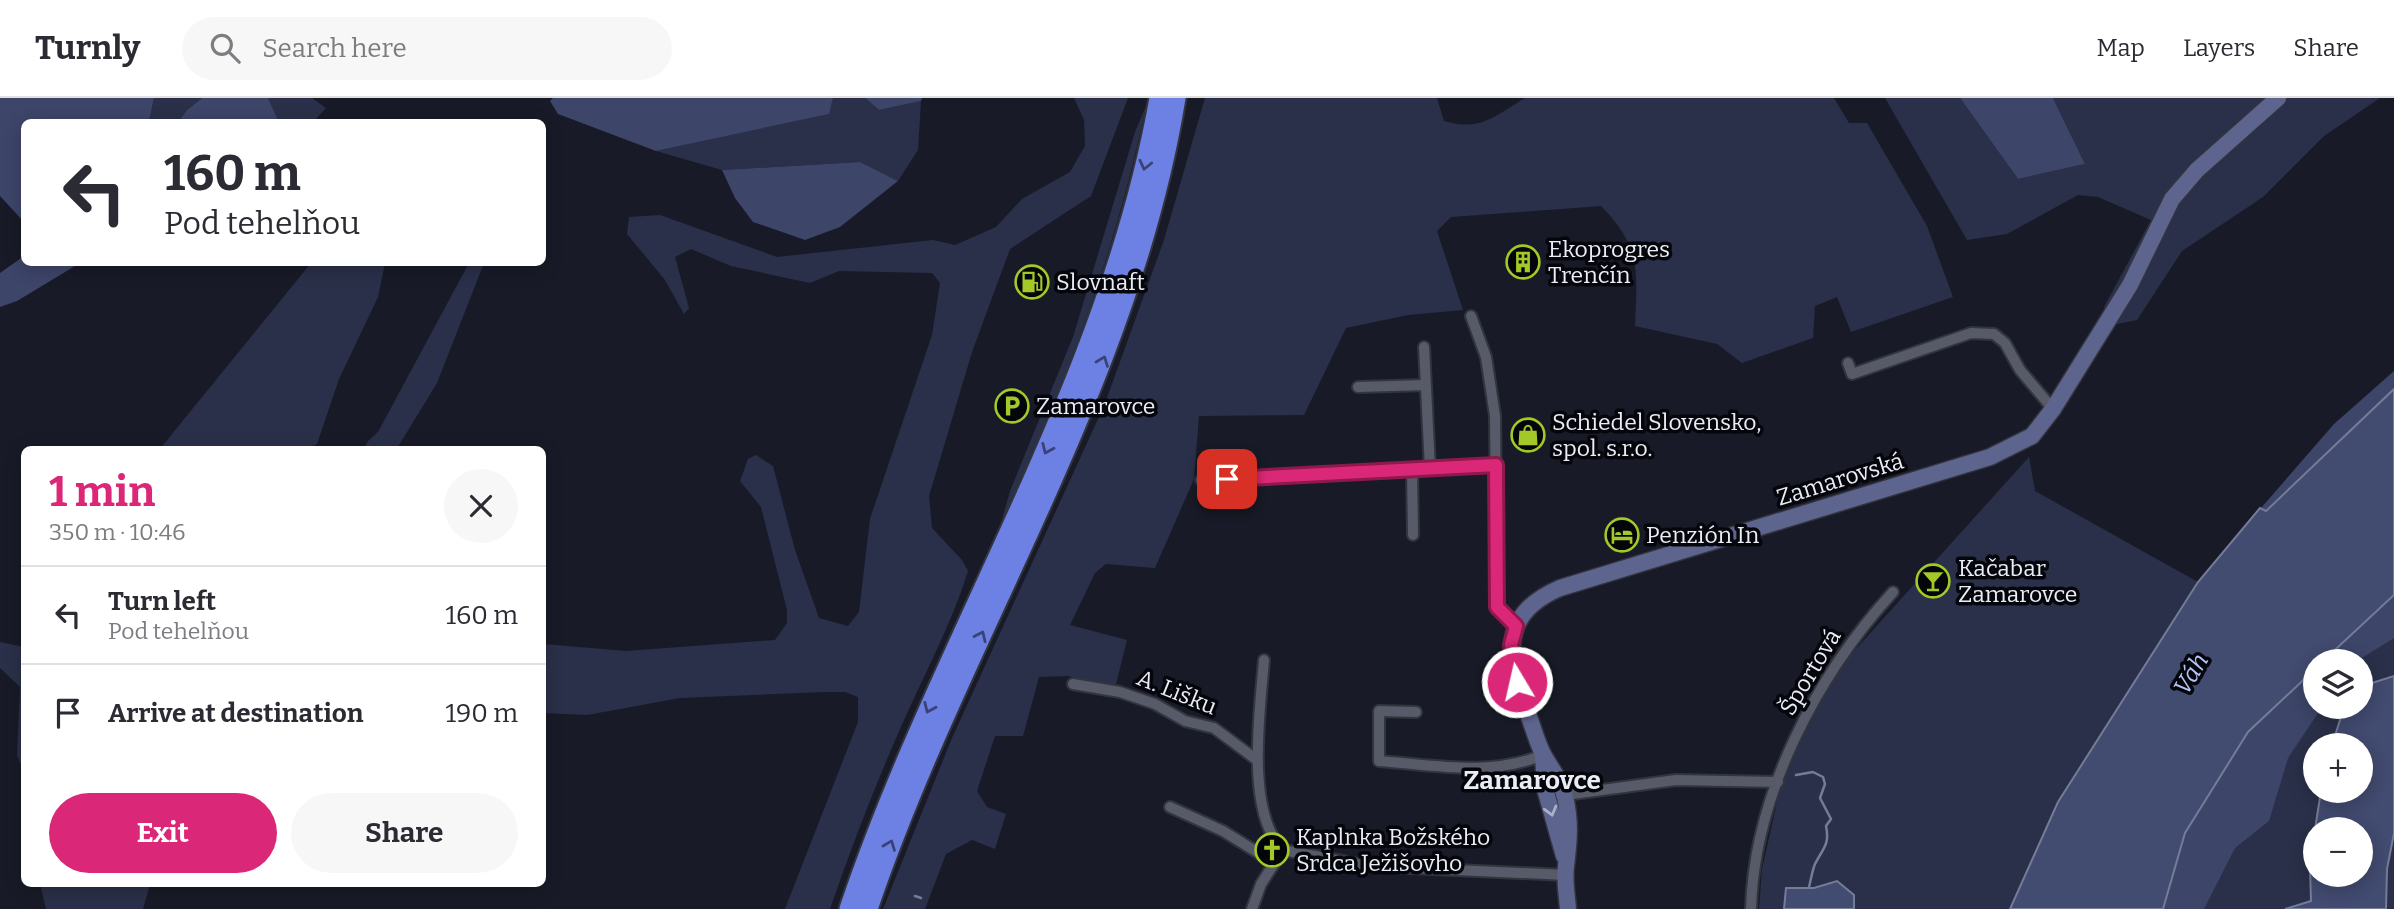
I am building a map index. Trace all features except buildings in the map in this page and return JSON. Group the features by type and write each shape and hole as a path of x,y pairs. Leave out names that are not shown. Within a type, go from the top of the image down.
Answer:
{"highway":[{"path":"849,909 906,758 1021,508 1085,358 1130,224 1158,98"},
{"path":"868,909 923,762 1038,515 1102,362 1151,213 1176,98"}],"main road":[{"name":"Zamarovská","path":"1516,626 1532,603 1560,588 1990,457 2032,436 2053,409 2130,285 2172,199 2197,170 2278,98"},
{"path":"1516,626 1511,645 1514,668 1543,755 1545,789 1566,870"},
{"path":"1543,755 1556,773 1565,795 1570,827 1566,870 1568,909"}],"street":[{"path":"1471,316 1486,357 1492,387 1496,465 1497,607 1516,626"},
{"path":"1848,363 1852,374 1971,333 1994,334 2005,343 2020,370 2053,409"},
{"path":"1424,347 1430,469"},
{"path":"1358,387 1426,385"},
{"path":"1201,480 1496,465"},
{"path":"1412,469 1413,535"},
{"name":"Športová","path":"1751,909 1755,875 1778,782 1790,748 1821,687 1861,630 1893,592"},
{"path":"1264,660 1257,760 1268,830 1283,850 1368,866 1566,870"},
{"name":"A. Lišku","path":"1073,684 1120,692 1155,704 1185,720 1214,728 1257,760"},
{"path":"1416,712 1379,712 1379,761 1490,769 1520,764 1543,755"},
{"path":"1565,795 1676,780 1778,782"},
{"path":"1170,807 1223,831 1273,862"},
{"path":"1252,909 1273,862 1283,850"}],"shaded area":[{"path":"0,98 154,98 150,119 21,119 21,219 0,196"},
{"path":"154,98 202,98 180,119 150,119"},
{"path":"202,98 268,98 278,119 180,119"},
{"path":"268,98 312,98 326,108 316,119 278,119"},
{"path":"553,98 833,98 829,114 656,151 558,114 550,101"},
{"path":"833,98 865,98 879,110 921,101 918,150 898,181 860,162 722,170 656,151 828,114"},
{"path":"865,98 922,98 921,101 879,110"},
{"path":"1074,98 1128,98 1091,196 1010,249 972,352 929,496 932,528 962,560 968,571 961,591 881,773 830,909 785,909 858,722 858,697 845,692 825,692 680,698 587,715 546,713 546,644 626,651 775,640 787,623 787,610 761,507 740,481 748,459 756,455 773,466 795,550 819,618 848,626 859,612 870,519 932,335 940,283 932,273 839,271 810,283 731,266 691,249 675,257 689,308 684,314 665,280 627,234 629,217 660,215 777,257 933,240 955,245 996,227 1022,199 1070,172 1085,146 1084,120"},
{"path":"1205,98 1437,98 1444,121 1468,125 1496,116 1525,98 1834,98 1849,123 1867,123 1927,226 1953,297 1851,332 1837,297 1815,306 1813,338 1742,363 1717,344 1635,326 1634,261 1624,235 1601,206 1451,217 1437,231 1463,310 1408,315 1346,328 1304,415 1199,416 1194,479 1155,568 1106,564 1095,573 1070,625 1127,640 1115,688 1068,676 1039,677 1023,736 995,736 977,791 987,807 1006,814 995,849 972,840 946,854 925,909 883,909 952,738 1104,406 1164,240"},
{"path":"1885,98 1960,98 2018,179 2085,164 2053,98 2380,98 2324,136 2263,197 2182,251 2137,320 2117,324 2104,307 2151,220 2098,197 2078,195 2007,234 1967,240"},
{"path":"1960,98 2053,98 2085,164 2018,179"},
{"path":"1146,106 1119,216 1085,321 1046,423 1000,527 1010,491 1073,337 1135,132"},
{"path":"860,162 898,181 840,227 805,240 753,222 735,198 722,170"},
{"path":"21,258 21,266 75,266 17,301 0,307 0,273"},
{"path":"309,266 384,266 378,297 339,379 317,444 162,446"},
{"path":"467,266 483,266 437,383 398,446 365,446 378,432"},
{"path":"2394,371 2394,389 2265,511 2261,508 2334,424"},
{"path":"2029,457 2035,491 2198,582 2058,802 2010,909 1759,909 1762,869 1787,758 1828,680"},
{"path":"2394,595 2394,909 2163,909 2303,688 2303,719 2373,719 2373,649 2336,649"},
{"path":"2394,595 2394,638 2373,651 2337,649"},
{"path":"0,642 21,646 21,765 17,755 20,687 0,668"},
{"path":"2303,680 2303,719 2314,719 2288,758 2269,821 2235,848 2204,909 2163,909 2185,833 2248,732"},
{"path":"41,887 149,887 143,909 46,909"}],"water":[{"name":"Váh","path":"2394,389 2394,595 2336,649 2303,649 2303,680 2248,732 2185,833 2163,909 2010,909 2058,802 2198,582 2260,508 2266,511"},
{"path":"2394,676 2394,833 2387,869 2386,909 2285,909 2311,901 2311,887 2373,887 2373,817 2317,817 2319,803 2373,803 2373,733 2336,733 2340,719 2373,719 2373,683"},
{"path":"1837,881 1854,895 1854,909 1784,909 1786,888 1814,888"}],"waterway":[{"path":"1796,775 1813,772 1823,777 1825,784 1820,798 1831,819 1826,826 1826,842 1815,864 1809,887"},
{"path":"915,896 921,898"}],"place":[{"name":"Ekoprogres Trenčín","path":"1523,262"},
{"name":"Slovnaft","path":"1032,282"},
{"name":"Zamarovce","path":"1012,406"},
{"name":"Schiedel Slovensko, spol. s.r.o.","path":"1528,435"},
{"name":"Penzión In","path":"1622,535"},
{"name":"Kačabar Zamarovce","path":"1933,581"},
{"name":"Kaplnka Božského Srdca Ježišovho","path":"1272,850"}],"district":[{"name":"Zamarovce","path":"1532,780"}],"route":[{"path":"1227,479 1496,465 1497,607 1516,626 1511,645 1517,682"}]}
